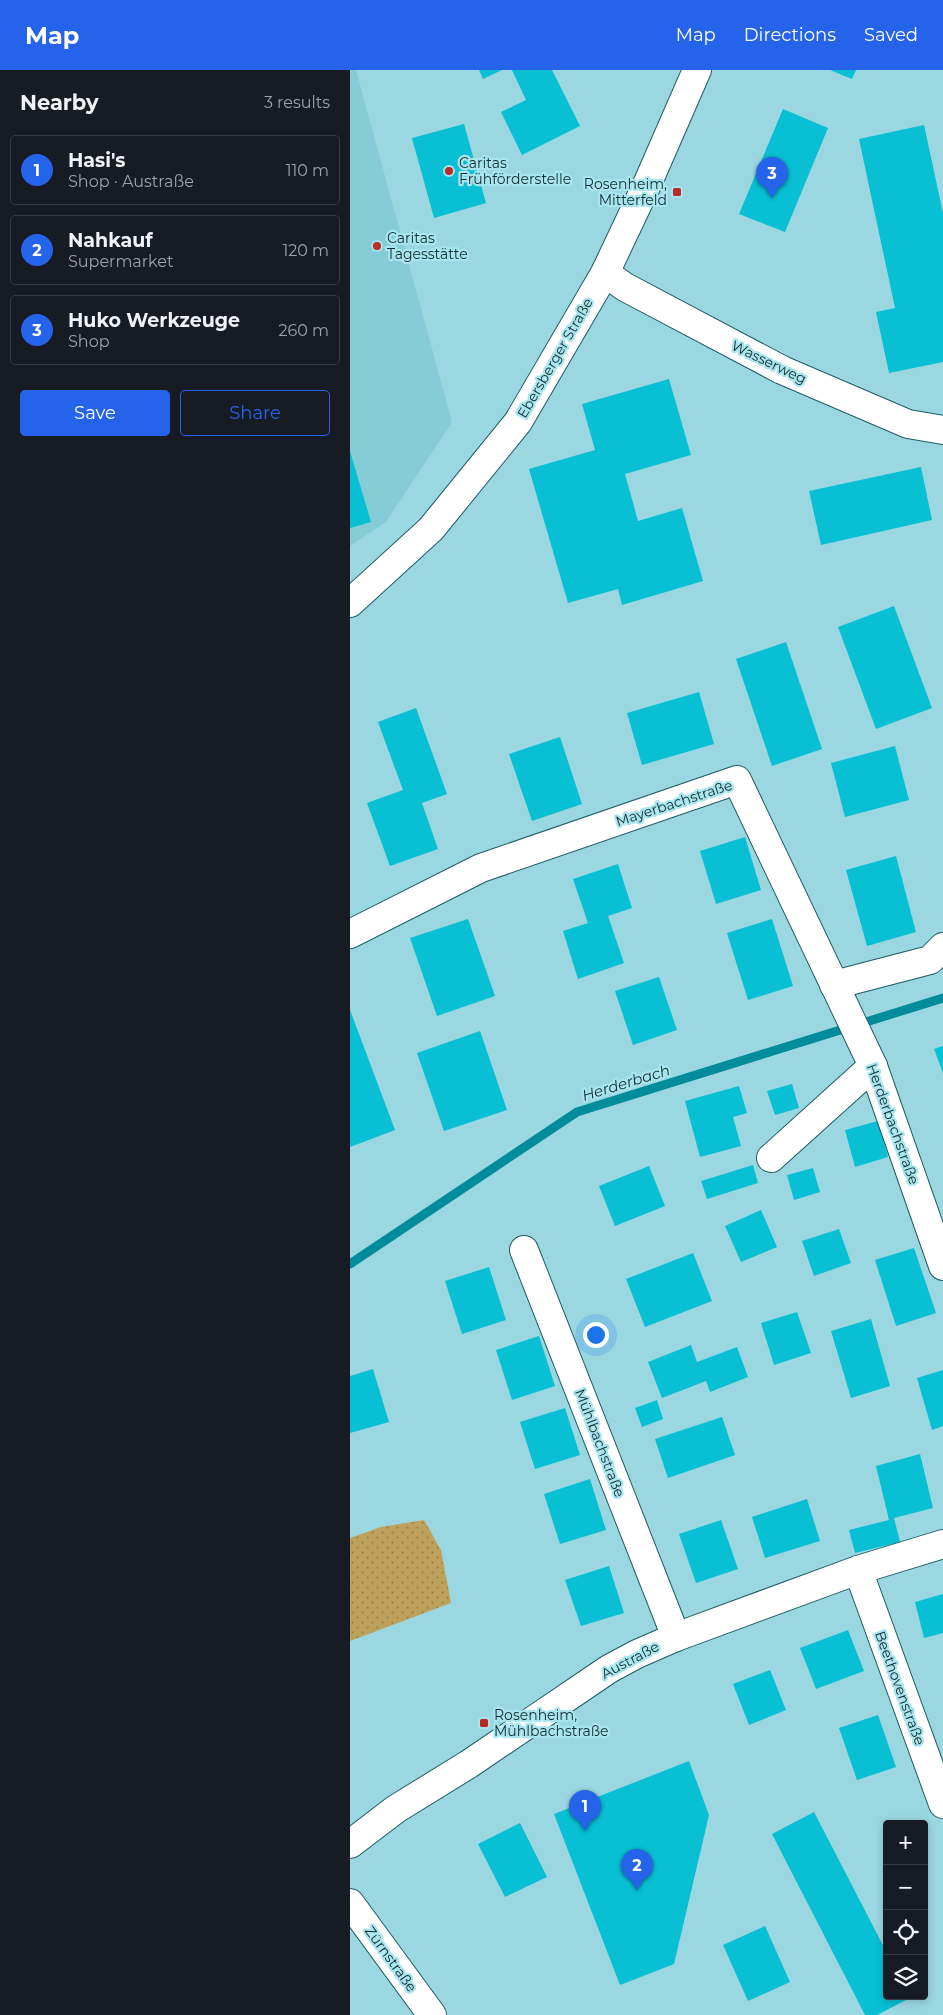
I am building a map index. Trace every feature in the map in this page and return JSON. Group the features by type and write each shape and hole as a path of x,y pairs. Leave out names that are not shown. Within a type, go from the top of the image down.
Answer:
{"street":[{"name":"Ebersberger Straße","path":"350,603 431,530 518,422 605,272 696,70"},
{"name":"Wasserweg","path":"605,272 625,287 782,370 908,424 943,430"},
{"name":"Mayerbachstraße","path":"350,934 481,868 737,780 835,988"},
{"path":"835,988 930,960 943,947"},
{"name":"Herderbachstraße","path":"835,988 872,1063 932,1200 943,1266"},
{"path":"771,1158 872,1063"},
{"name":"Mühlbachstraße","path":"524,1250 676,1637"},
{"name":"Austraße","path":"350,1844 396,1809 469,1764 609,1669 676,1637 858,1570 943,1544"},
{"name":"Beethovenstraße","path":"858,1570 943,1804"},
{"name":"Zürnstraße","path":"350,1902 432,2015"}],"shaded area":[{"name":"Caritas Tagesstätte","path":"350,70 356,70 452,422 386,522 350,546"},
{"path":"424,1520 441,1550 451,1603 350,1641 350,1538 381,1527"}],"building":[{"path":"479,70 502,70 483,79"},
{"path":"512,70 552,70 580,126 522,155 501,112 526,100"},
{"path":"830,70 856,70 852,79"},
{"path":"783,109 828,128 785,232 739,214"},
{"name":"Caritas Frühförderstelle","path":"464,124 486,203 434,218 412,138"},
{"path":"924,125 943,213 943,362 889,373 876,312 895,308 859,139"},
{"path":"669,379 691,455 625,474 638,521 682,508 703,581 622,605 618,589 568,603 529,469 595,450 582,404"},
{"path":"350,451 371,522 350,528"},
{"path":"921,467 932,520 821,545 809,491"},
{"path":"894,606 932,708 876,729 838,627"},
{"path":"786,642 822,749 772,766 736,659"},
{"path":"699,692 714,744 642,765 627,713"},
{"path":"416,708 447,794 422,803 438,849 390,866 367,803 403,790 378,722"},
{"path":"560,737 582,804 532,821 509,754"},
{"path":"895,746 909,800 845,817 831,763"},
{"path":"745,837 761,890 716,904 700,851"},
{"path":"896,856 916,932 867,946 846,870"},
{"path":"618,864 632,908 608,916 624,963 578,979 563,931 588,923 573,879"},
{"path":"468,919 495,996 437,1016 410,938"},
{"path":"772,919 793,986 748,1000 727,933"},
{"path":"659,977 677,1030 633,1045 615,991"},
{"path":"350,1010 395,1130 350,1147"},
{"path":"480,1031 507,1110 444,1131 417,1053"},
{"path":"943,1046 943,1073 934,1049"},
{"path":"792,1084 799,1108 775,1115 767,1091"},
{"path":"739,1086 747,1113 733,1117 741,1146 700,1157 685,1101"},
{"path":"878,1121 888,1157 855,1167 845,1130"},
{"path":"753,1165 758,1183 707,1199 701,1181"},
{"path":"649,1166 665,1206 615,1226 599,1186"},
{"path":"813,1168 820,1192 794,1200 787,1175"},
{"path":"761,1210 777,1247 741,1262 725,1226"},
{"path":"839,1229 851,1263 814,1276 802,1241"},
{"path":"914,1248 936,1313 896,1326 875,1260"},
{"path":"693,1253 712,1301 645,1327 626,1279"},
{"path":"489,1267 506,1320 462,1334 445,1281"},
{"path":"797,1312 811,1353 774,1365 761,1323"},
{"path":"871,1319 890,1386 851,1398 831,1331"},
{"path":"539,1336 555,1386 512,1400 496,1350"},
{"path":"691,1345 697,1362 737,1347 748,1377 710,1392 706,1381 662,1398 648,1362"},
{"path":"373,1369 389,1422 350,1433 350,1376"},
{"path":"943,1370 943,1426 932,1430 917,1378"},
{"path":"657,1400 663,1419 642,1427 635,1408"},
{"path":"565,1408 580,1455 535,1469 520,1422"},
{"path":"722,1417 735,1455 668,1478 655,1439"},
{"path":"920,1454 933,1508 894,1518 900,1542 855,1553 849,1530 889,1520 876,1466"},
{"path":"590,1479 606,1530 560,1544 544,1494"},
{"path":"807,1499 820,1541 765,1558 752,1517"},
{"path":"721,1520 738,1569 696,1583 679,1534"},
{"path":"609,1566 624,1613 581,1626 565,1580"},
{"path":"943,1594 943,1633 924,1638 915,1602"},
{"path":"848,1630 864,1671 816,1689 800,1648"},
{"path":"770,1670 786,1710 749,1725 733,1684"},
{"path":"878,1715 896,1767 857,1780 839,1728"},
{"path":"689,1761 709,1815 674,1964 620,1985 554,1814"},
{"path":"814,1812 883,1945 883,2000 906,2000 877,2015 865,2015 772,1834"},
{"path":"520,1823 547,1877 505,1897 478,1844"},
{"path":"765,1926 790,1982 748,2001 723,1945"}],"waterway":[{"name":"Herderbach","path":"350,1264 577,1112 943,998"}],"place":[{"name":"Caritas Frühförderstelle","path":"449,171"},
{"name":"Rosenheim, Mitterfeld","path":"677,192"},
{"name":"Huko Werkzeuge","path":"772,198"},
{"name":"Caritas Tagesstätte","path":"377,246"},
{"name":"Rosenheim, Mühlbachstraße","path":"484,1723"},
{"name":"Hasi's","path":"585,1831"},
{"name":"Nahkauf","path":"637,1890"}]}
